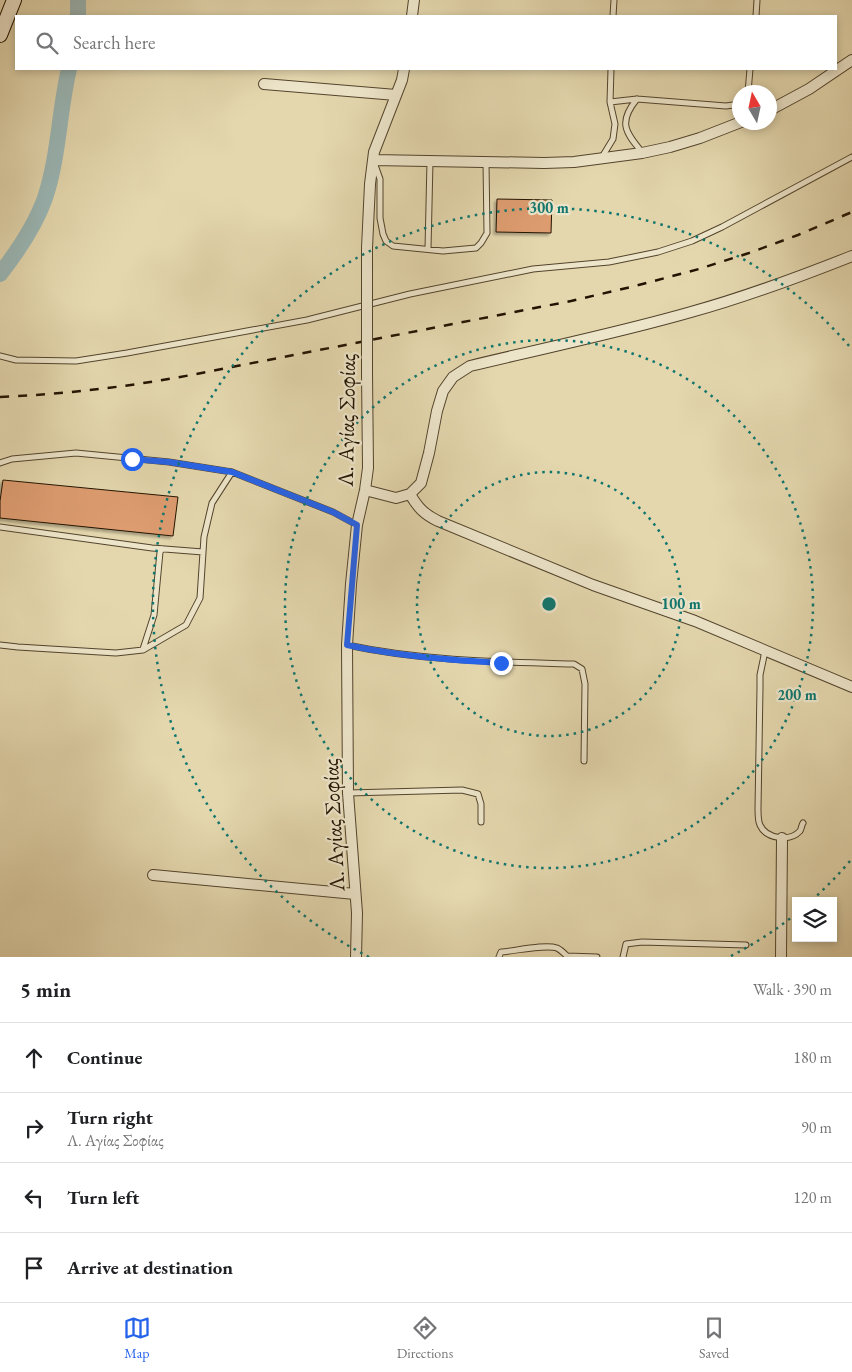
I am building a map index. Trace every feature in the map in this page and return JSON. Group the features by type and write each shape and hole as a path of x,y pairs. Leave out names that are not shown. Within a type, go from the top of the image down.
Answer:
{"street":[{"path":"0,35 14,0"},
{"path":"412,15 414,0"},
{"path":"777,106 809,89 852,60"},
{"name":"Λ. Αγίας Σοφίας","path":"356,957 356,912 348,792 347,645 357,525 368,468 367,248 370,184 374,152 402,80 404,70"},
{"path":"264,84 396,96"},
{"path":"373,160 574,162 670,147 732,126"},
{"path":"365,490 396,498 410,494 420,483 430,453 437,411 443,391 453,377 470,366 692,312 790,281 852,256"},
{"path":"410,494 417,506 427,516 438,522 593,585 695,621 852,687"},
{"path":"780,957 782,838"},
{"path":"153,875 355,894"}],"lane":[{"path":"613,15 614,0"},
{"path":"756,15 757,0"},
{"path":"602,158 613,139 615,124 610,102 610,70"},
{"path":"749,85 750,70"},
{"path":"610,102 637,99 732,105"},
{"path":"637,99 629,109 626,123 628,132 642,152"},
{"path":"0,356 16,360 76,361 127,353 307,320 410,294 524,271 609,262 658,252 692,241 722,227 852,157"},
{"path":"373,160 380,179 380,218 386,241 393,246 443,251 476,248 487,234 486,162"},
{"path":"428,249 430,161"},
{"path":"0,463 12,459 76,453 169,462 232,472 333,512 357,525"},
{"path":"0,645 116,653 143,650 186,625 200,598 202,552 212,503 232,472"},
{"path":"0,527 162,549 202,552"},
{"path":"143,650 154,615 160,552 162,549"},
{"path":"347,645 374,651 446,660 574,664 582,669 585,684 584,761"},
{"path":"765,651 760,675 758,809 760,825 765,832 774,837 782,838 792,836 800,830 803,823"},
{"path":"348,792 462,790 471,792 478,794 480,799 481,822"},
{"path":"623,957 626,944 642,942 746,945"},
{"path":"499,957 501,952 540,947 560,949 567,956 597,957"}],"building":[{"path":"497,199 552,200 551,233 496,232"},
{"path":"3,480 178,497 173,536 0,518"}],"waterway":[{"path":"78,0 78,15"},
{"path":"0,274 26,238 45,198 56,150 69,70"}],"railway":[{"path":"0,397 96,389 167,379 571,301 699,269 798,235 852,212"}],"route":[{"path":"132,459 169,462 232,472 333,512 357,525 347,645 374,651 446,660 501,663"}]}
